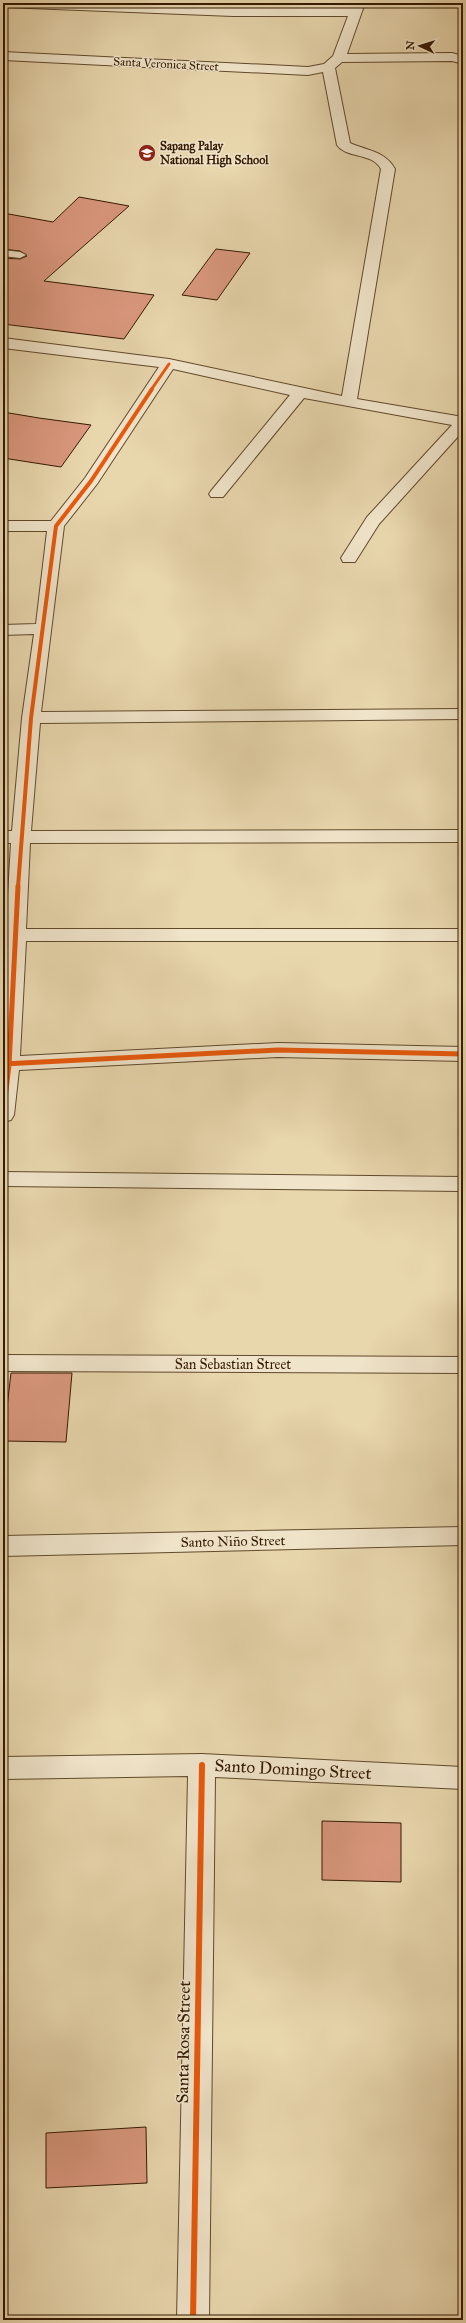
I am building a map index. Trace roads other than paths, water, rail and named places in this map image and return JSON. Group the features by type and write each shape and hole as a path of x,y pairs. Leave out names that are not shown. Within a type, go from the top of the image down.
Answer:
{"street":[{"path":"3,3 357,8 339,58 328,67 344,145 376,156 385,162 388,170 350,402"},
{"name":"Santa Veronica Street","path":"3,56 282,71 308,71 328,67"},
{"path":"339,58 452,57 463,60"},
{"path":"3,343 169,364 300,393 463,422 373,521 349,558"},
{"path":"3,1115 6,1065 12,837 44,629 56,526 91,481 169,364"},
{"path":"217,494 300,393"},
{"path":"3,526 56,526"},
{"path":"3,630 44,629"},
{"path":"31,718 463,714"},
{"path":"12,837 463,836"},
{"path":"10,935 463,935"},
{"path":"6,1065 278,1050 463,1054"},
{"path":"3,1179 463,1184"},
{"name":"San Sebastian Street","path":"3,1363 463,1365"},
{"name":"Santo Niño Street","path":"3,1546 463,1536"},
{"name":"Santo Domingo Street","path":"3,1768 202,1765 463,1780"},
{"name":"Santa Rosa Street","path":"193,2320 202,1765"}],"lane":[{"path":"3,253 20,255"}],"place":[{"name":"Sapang Palay National High School","path":"147,153"}]}
